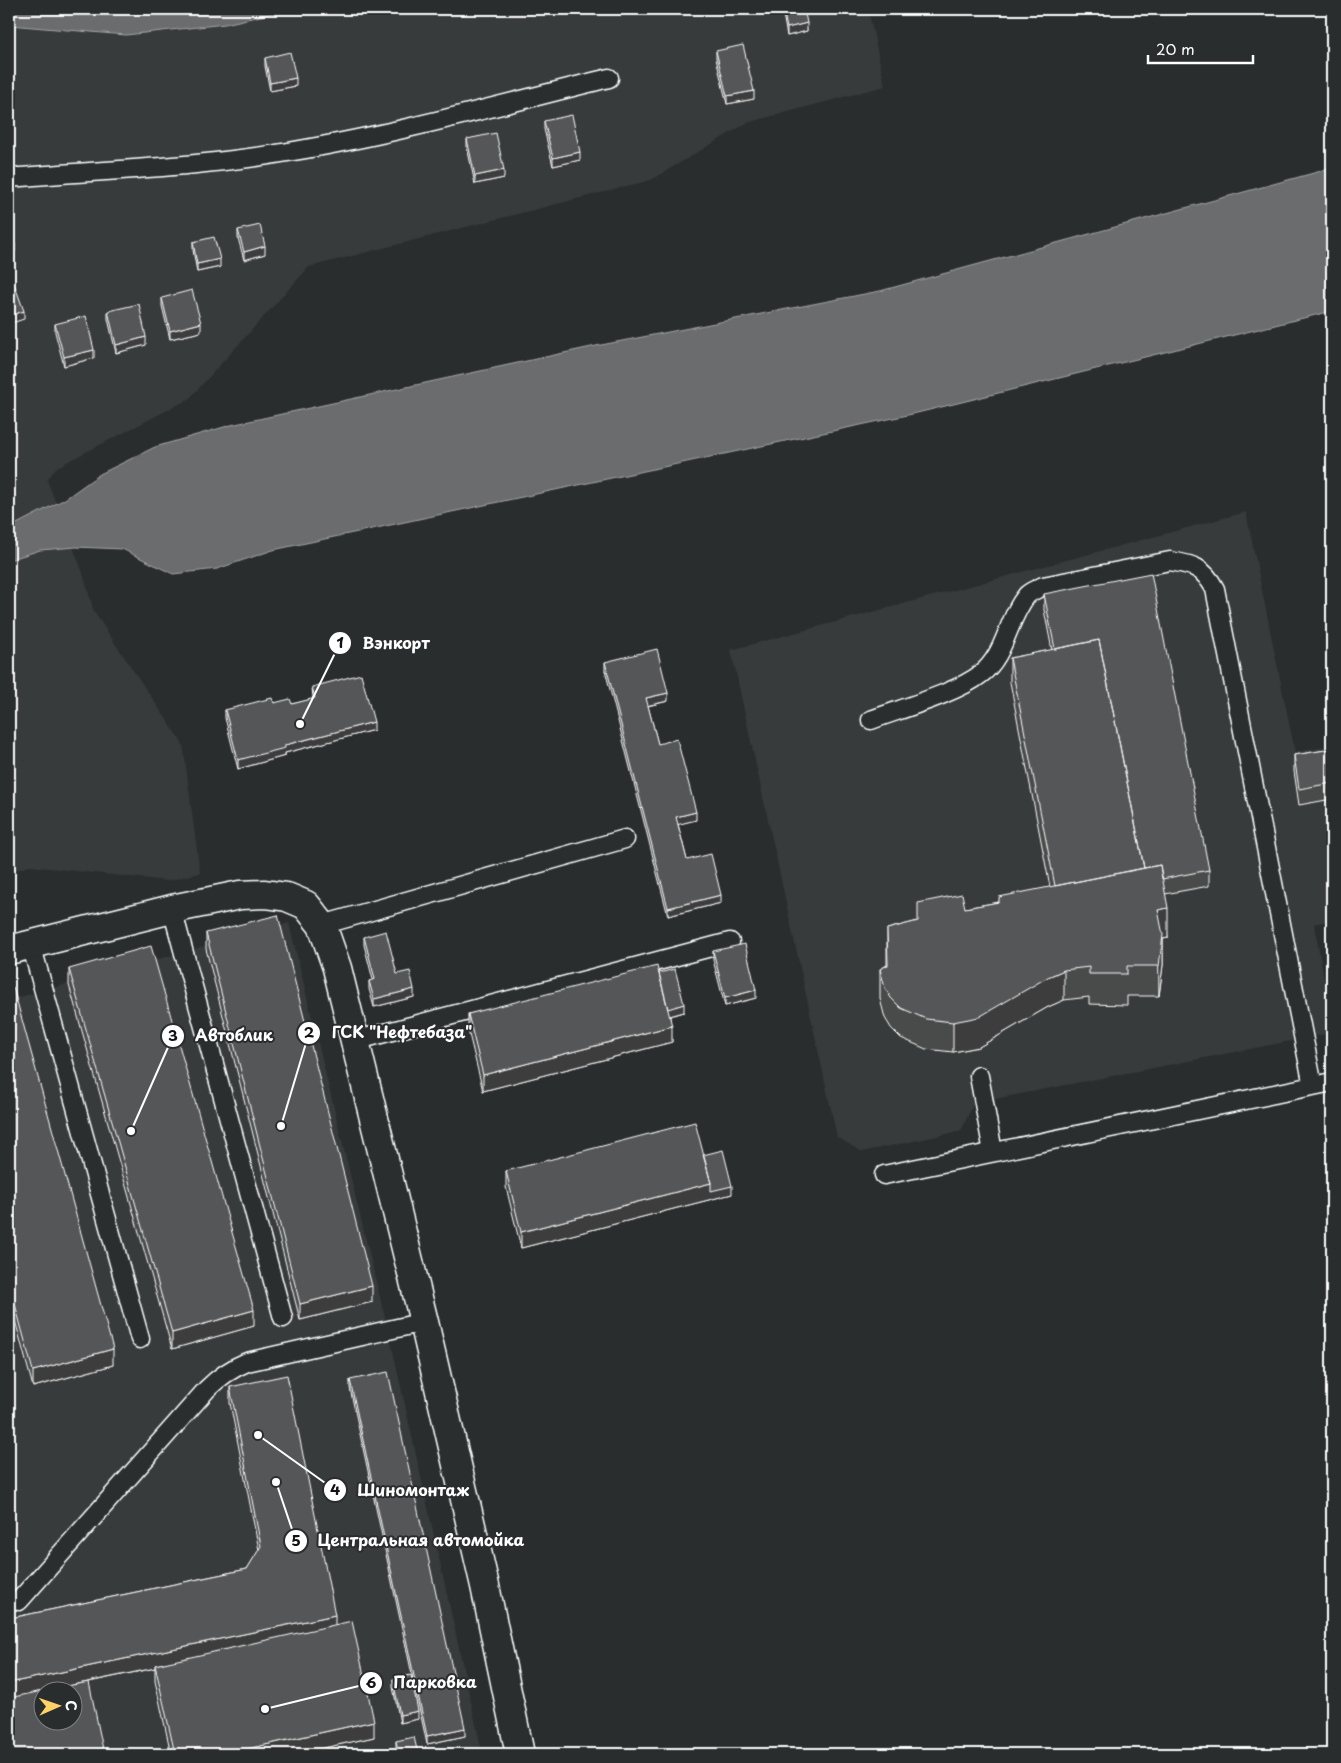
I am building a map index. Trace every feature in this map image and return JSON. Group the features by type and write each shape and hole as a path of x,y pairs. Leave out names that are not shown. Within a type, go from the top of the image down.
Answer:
{"street":[{"path":"20,947 172,909 240,895 265,894 287,897 306,905 322,925 334,960 424,1322 485,1586 520,1754"}],"lane":[{"path":"9,178 230,160 287,152 356,139 609,78"},
{"path":"871,720 963,685 981,674 995,659 1018,609 1028,594 1044,586 1170,562 1192,564 1207,575 1215,589 1313,1086"},
{"path":"322,925 625,839"},
{"path":"172,909 283,1318"},
{"path":"354,1041 730,942"},
{"path":"20,947 140,1339"},
{"path":"979,1076 993,1152"},
{"path":"884,1175 1332,1082"},
{"path":"19,1601 224,1373 247,1362 424,1322"}],"shaded area":[{"path":"9,9 292,9 225,24 126,35 9,25"},
{"path":"293,9 868,9 885,86 747,123 651,180 309,267 189,399 57,467 47,480 83,573 94,612 183,744 200,873 167,881 30,866 9,872 9,25 126,35 225,24"},
{"path":"1332,168 1332,311 917,413 273,550 217,569 173,574 122,549 76,547 40,550 9,560 9,528 65,499 100,474 155,447 231,425 596,346 880,291"},
{"path":"1246,512 1295,752 1332,746 1332,920 1314,924 1332,1022 1332,1033 974,1103 961,1131 862,1152 837,1137 731,650"},
{"path":"289,923 393,1351 481,1747 461,1754 9,1754 9,1000"}],"building":[{"path":"783,9 804,9 807,23 787,28"},
{"path":"743,45 754,91 727,96 716,51"},
{"path":"290,52 296,78 270,83 265,58"},
{"path":"572,115 580,152 553,158 544,121"},
{"path":"496,133 504,170 475,176 467,139"},
{"path":"260,225 265,246 244,252 238,230"},
{"path":"9,227 15,244 9,246"},
{"path":"214,237 220,259 197,264 193,242"},
{"path":"12,278 24,311 9,316 9,279"},
{"path":"192,290 201,323 170,331 162,298"},
{"path":"139,304 146,337 116,345 108,311"},
{"path":"86,316 94,350 64,357 55,324"},
{"path":"1151,573 1209,870 1162,879 1160,865 1144,868 1099,640 1055,649 1044,594"},
{"path":"1099,640 1144,868 1055,886 1010,658"},
{"path":"657,649 668,693 646,698 658,744 677,739 696,812 676,817 687,860 711,854 721,895 668,908 605,662"},
{"path":"361,674 374,722 285,745 285,748 238,760 225,710 272,698 274,703 290,699 292,704 315,698 312,687"},
{"path":"1332,749 1332,783 1299,789 1294,755"},
{"path":"1160,865 1168,908 1158,910 1163,935 1159,966 1127,966 1127,974 1089,974 1089,967 1064,970 1048,977 979,1017 953,1022 926,1019 901,1008 891,998 885,988 880,969 888,965 887,929 918,921 918,903 962,894 965,908 999,902 999,897"},
{"path":"278,915 372,1286 300,1304 206,933"},
{"path":"386,931 397,974 410,971 414,989 374,999 369,981 375,979 364,937"},
{"path":"745,944 756,990 725,998 713,951"},
{"path":"151,946 254,1310 172,1333 69,969"},
{"path":"657,966 672,1026 483,1075 468,1014"},
{"path":"675,969 684,1004 668,1009 659,973"},
{"path":"13,987 113,1349 33,1371 9,1282 9,988"},
{"path":"695,1122 711,1183 521,1232 506,1171"},
{"path":"723,1150 732,1186 711,1191 711,1183 703,1155"},
{"path":"388,1372 465,1728 427,1736 350,1380"},
{"path":"287,1375 335,1615 9,1683 9,1616 11,1618 247,1569 261,1546 230,1387"},
{"path":"352,1621 374,1721 224,1754 175,1754 155,1665"},
{"path":"411,1675 418,1711 400,1715 393,1679"},
{"path":"89,1682 104,1754 9,1754 9,1698 32,1693 32,1730 82,1730 82,1683"},
{"path":"414,1737 418,1754 399,1754 396,1741"}],"place":[{"name":"Вэнкорт","path":"300,724"},
{"name":"ГСК \"Нефтебаза\"","path":"281,1126"},
{"name":"Автоблик","path":"131,1131"},
{"name":"Шиномонтаж","path":"258,1435"},
{"name":"Центральная автомойка","path":"276,1482"},
{"name":"Парковка","path":"265,1709"}]}
